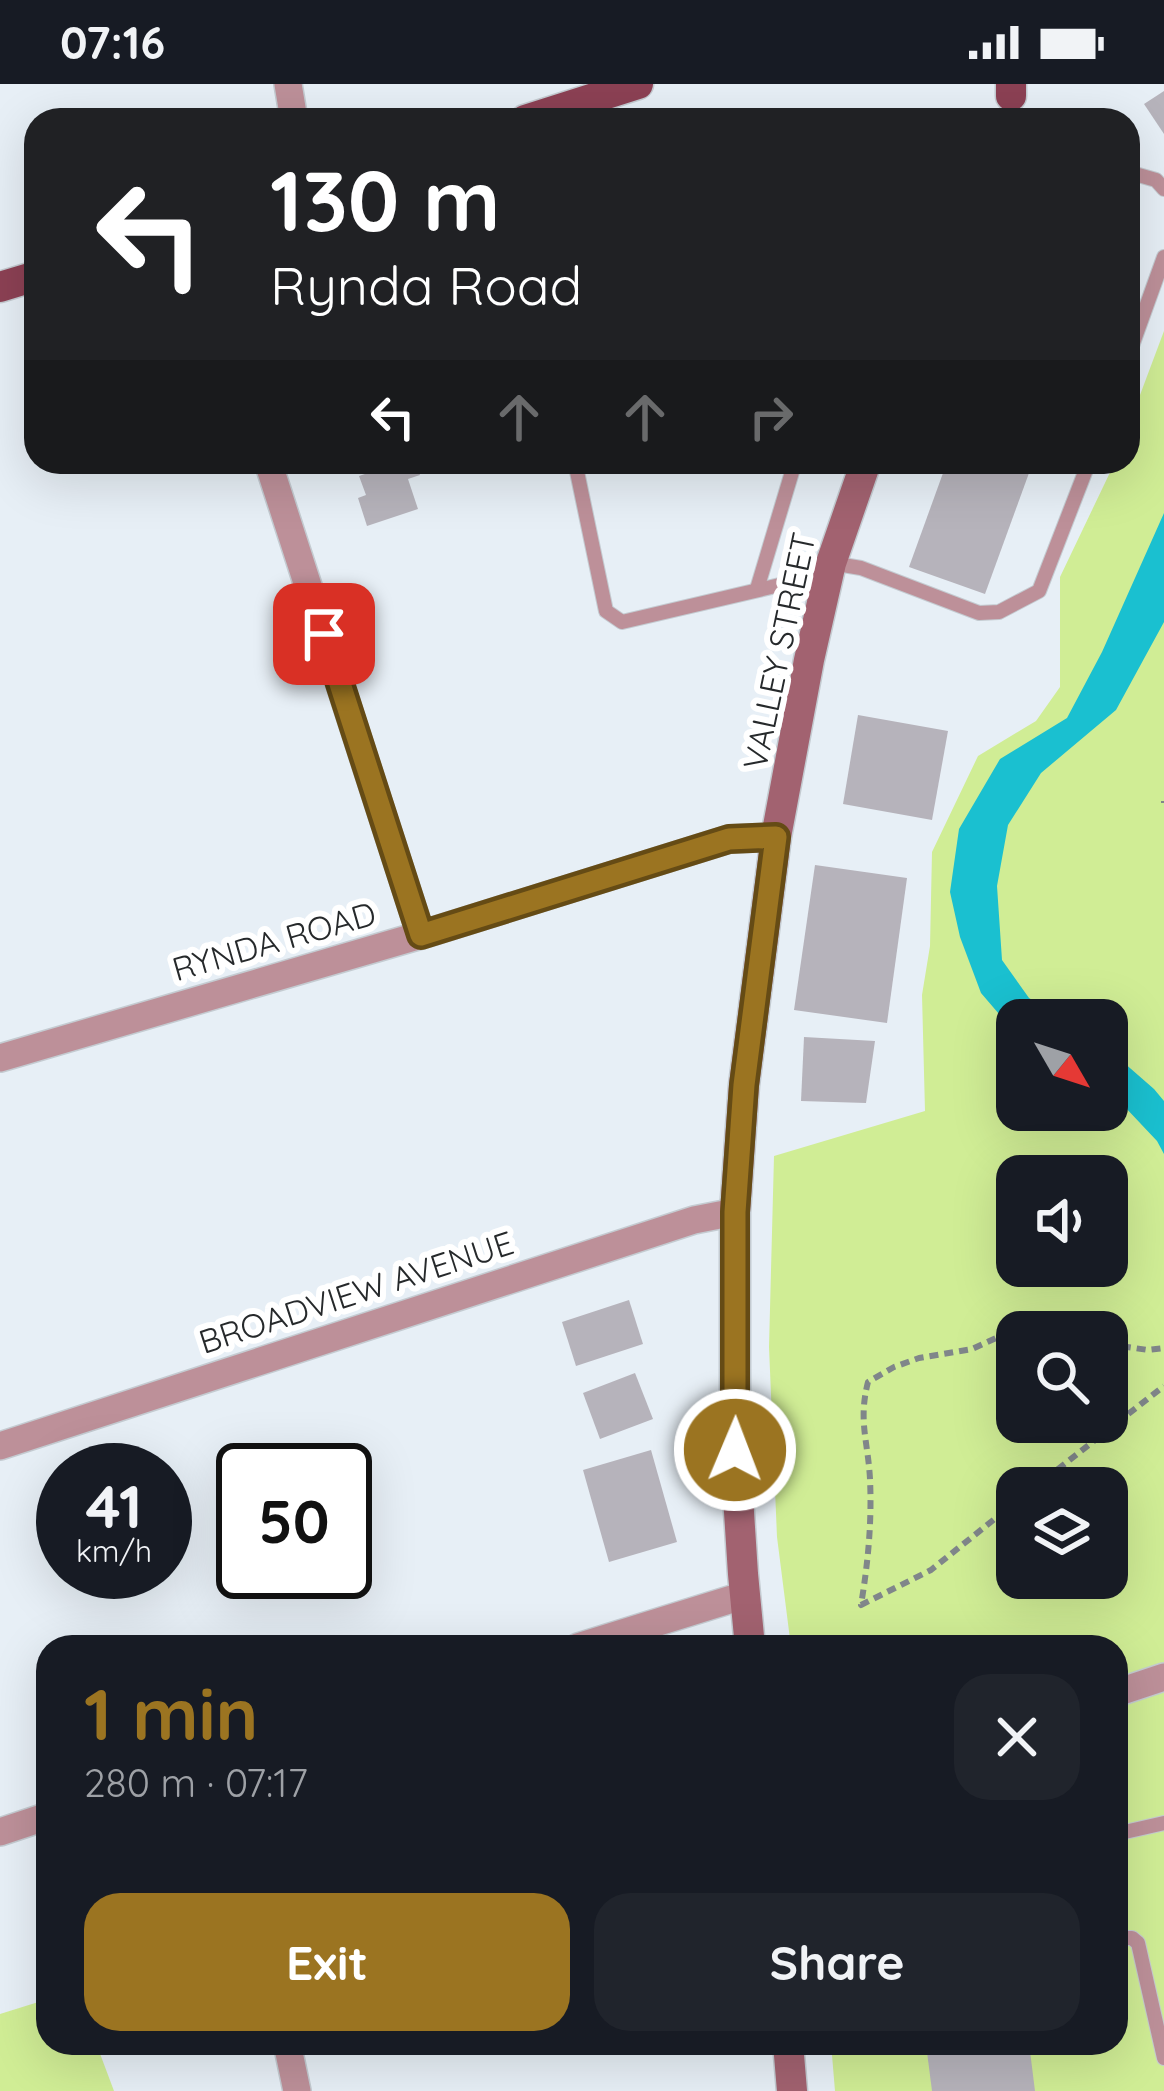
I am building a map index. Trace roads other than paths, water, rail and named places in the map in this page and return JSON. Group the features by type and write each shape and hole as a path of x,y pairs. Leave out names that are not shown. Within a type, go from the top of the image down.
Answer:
{"main road":[{"path":"563,108 638,84"},
{"name":"VALLEY STREET","path":"749,1635 735,1450 735,1212 744,1085 776,837 823,594 862,474"},
{"path":"789,2055 792,2091"}],"street":[{"path":"272,474 421,935"},
{"name":"RYNDA ROAD","path":"0,1058 729,839 776,837"},
{"name":"BROADVIEW AVENUE","path":"0,1446 694,1220 735,1212"},
{"path":"617,1635 745,1595"},
{"path":"1128,1689 1164,1677"},
{"path":"0,1832 36,1820"},
{"path":"290,2055 297,2091"}],"lane":[{"path":"1140,323 1164,257"},
{"path":"577,474 606,611 622,622 784,584 823,594"},
{"path":"757,589 791,474"},
{"path":"831,563 861,568 979,613 999,612 1039,591 1084,474"},
{"path":"1128,1831 1164,1823"},
{"path":"1128,1938 1138,1943 1164,2058"}],"water":[{"path":"1164,513 1164,622 1116,710 1041,773 1008,825 997,886 1002,960 1031,999 996,999 996,1010 981,993 960,937 950,892 959,829 1000,759 1067,718"},
{"path":"1128,1066 1164,1101 1164,1154 1128,1110"}]}
